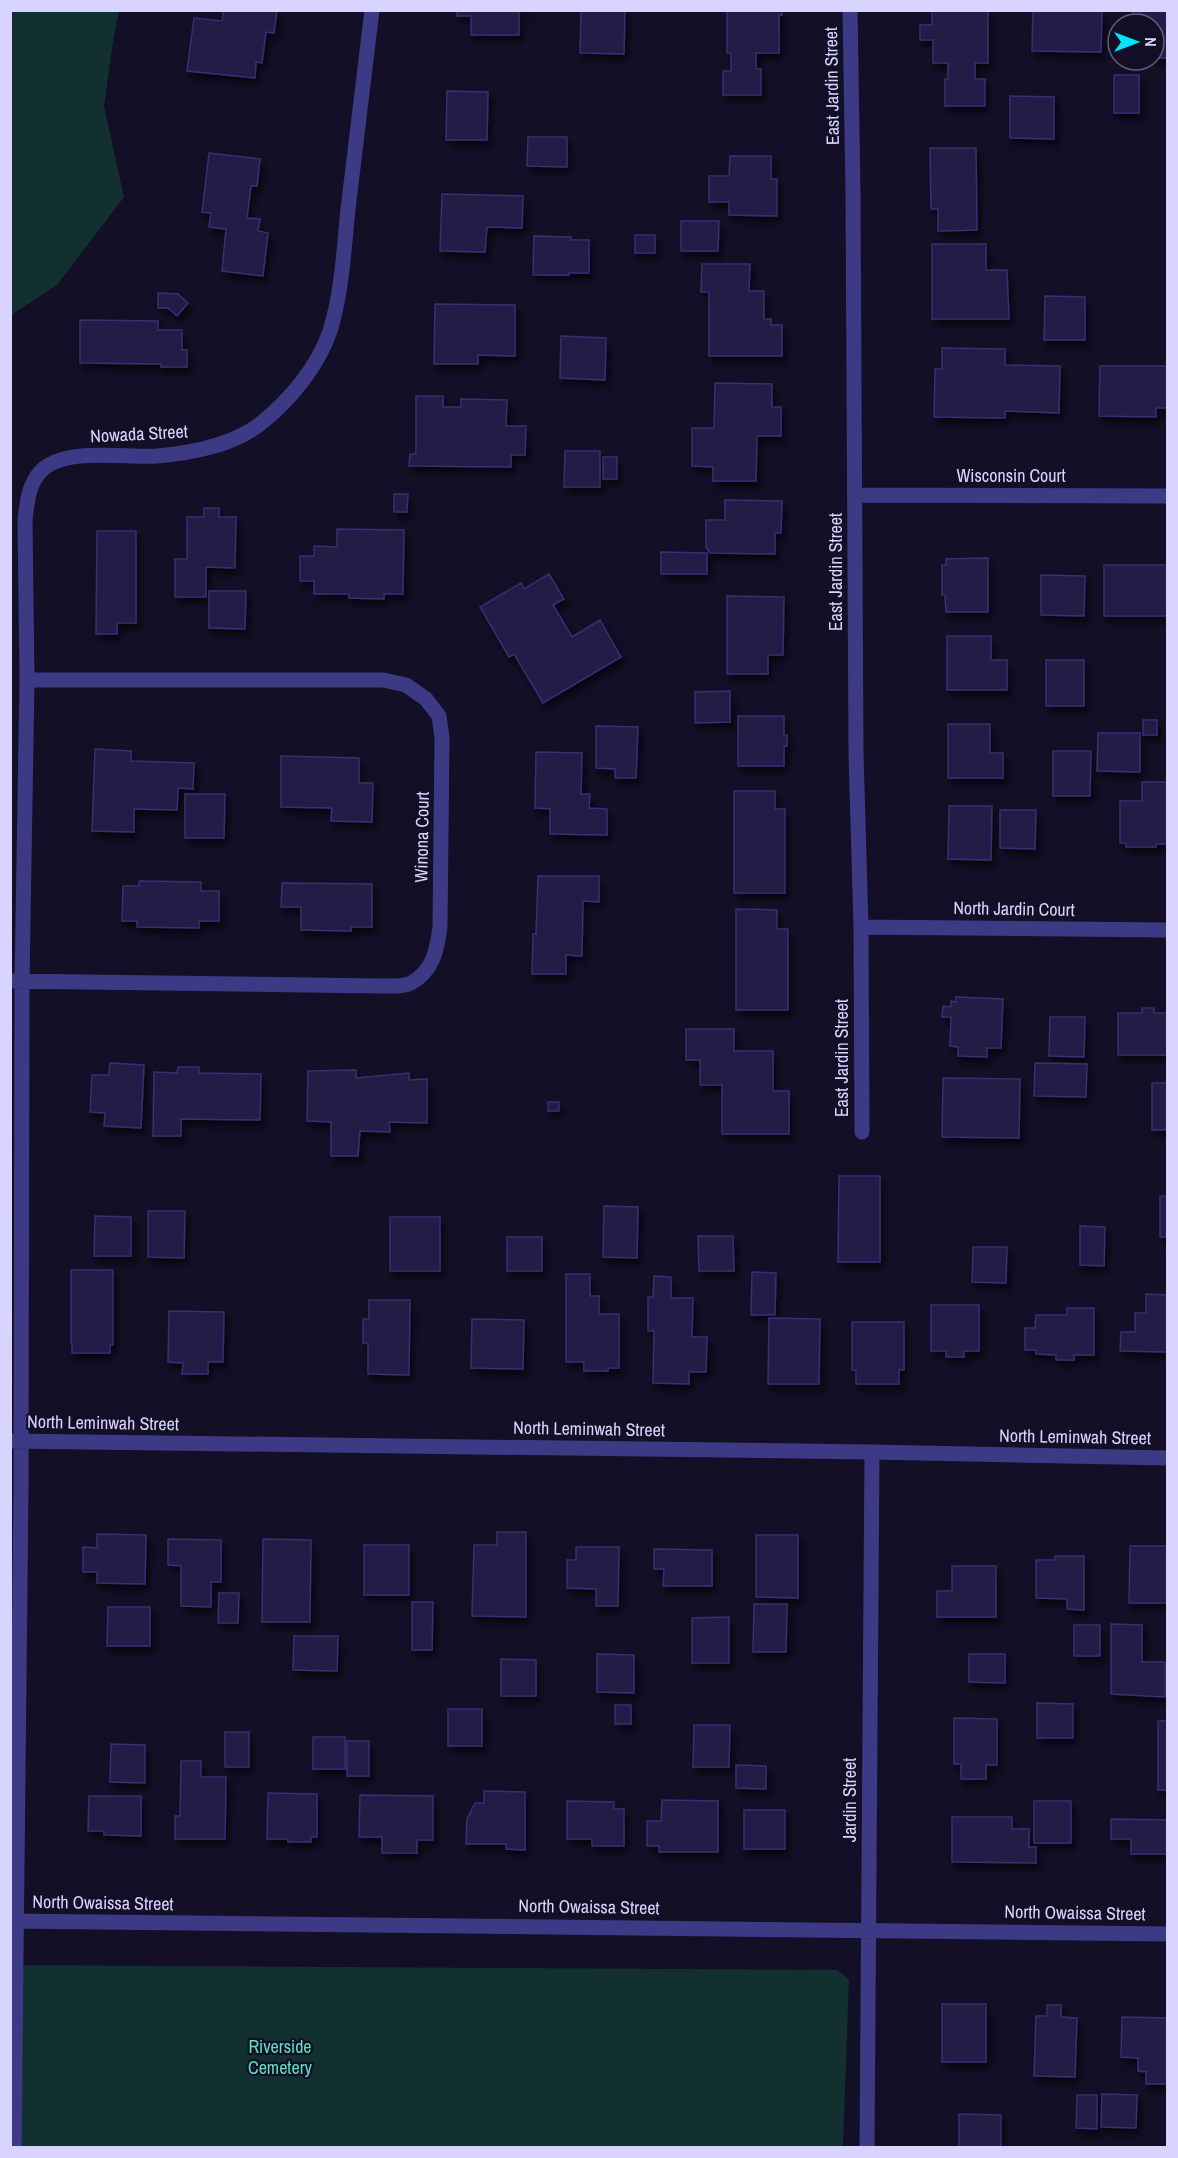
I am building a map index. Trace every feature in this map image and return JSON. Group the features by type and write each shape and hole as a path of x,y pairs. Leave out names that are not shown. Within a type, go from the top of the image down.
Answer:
{"street":[{"name":"Nowada Street","path":"13,2141 16,981 27,680 25,521 33,481 42,470 57,460 79,457 155,456 190,452 221,445 258,426 287,400 314,364 330,332 339,284 372,10"},
{"name":"East Jardin Street","path":"850,10 856,753 861,927 862,1132"},
{"name":"Wisconsin Court","path":"855,495 1167,496"},
{"name":"Winona Court","path":"16,981 382,986 409,984 429,969 437,950 440,927 442,738 438,716 426,699 406,685 383,680 27,680"},
{"name":"North Jardin Court","path":"861,927 1167,930"},
{"name":"North Leminwah Street","path":"16,1442 872,1452 1167,1458"},
{"name":"Jardin Street","path":"867,2148 872,1452"},
{"name":"North Owaissa Street","path":"14,1921 1167,1934"}],"green space":[{"path":"11,10 119,11 104,106 124,197 57,285 11,315"},
{"name":"Riverside Cemetery","path":"11,1965 837,1970 849,1979 843,2147 11,2148"}],"building":[{"path":"224,10 277,10 274,33 266,32 262,63 256,62 255,78 187,71 194,18 222,21"},
{"path":"457,10 529,11 519,11 519,35 471,35 471,16 457,16"},
{"path":"581,10 625,10 624,54 580,53"},
{"path":"727,10 782,10 782,15 779,15 779,53 756,53 756,69 761,69 761,95 723,95 723,71 731,71 731,53 727,53"},
{"path":"932,10 988,10 988,63 975,63 975,79 985,79 985,106 945,106 945,79 948,79 948,63 933,63 933,40 920,40 920,25 932,25"},
{"path":"1033,10 1102,10 1101,52 1032,51"},
{"path":"1133,10 1168,10 1168,58 1166,58 1166,12 1133,12"},
{"path":"1114,75 1139,75 1139,113 1114,113"},
{"path":"447,91 488,92 487,140 446,140"},
{"path":"1010,96 1054,97 1054,139 1010,138"},
{"path":"528,137 567,137 567,167 527,166"},
{"path":"930,148 976,148 977,230 938,231 938,209 931,209"},
{"path":"209,153 260,159 257,186 251,186 247,218 260,219 258,231 268,233 263,276 222,271 226,229 209,227 211,213 202,212"},
{"path":"730,156 771,156 771,179 777,179 777,216 729,215 729,202 709,202 709,176 729,176"},
{"path":"442,194 523,196 522,228 487,227 485,252 440,251"},
{"path":"681,221 719,221 718,251 681,251"},
{"path":"635,235 655,235 655,253 635,253"},
{"path":"534,236 589,240 589,273 533,275"},
{"path":"932,244 986,244 986,270 1007,270 1009,319 932,319"},
{"path":"702,264 750,264 749,291 764,291 764,319 771,319 771,325 782,325 782,356 709,356 709,292 701,292"},
{"path":"158,293 178,294 188,303 177,316 168,308 158,308"},
{"path":"1045,296 1085,297 1085,340 1044,340"},
{"path":"435,304 515,305 515,356 478,355 478,364 434,364"},
{"path":"80,320 158,321 158,330 182,330 182,350 187,350 187,367 161,367 161,364 80,363"},
{"path":"561,336 606,338 605,380 560,378"},
{"path":"942,348 1005,349 1005,365 1060,366 1059,413 1005,411 1005,418 934,417 935,369 942,369"},
{"path":"1100,366 1168,366 1168,408 1156,408 1156,417 1099,416"},
{"path":"715,383 772,384 772,407 781,407 781,436 757,436 756,481 713,481 713,467 692,466 692,428 714,428"},
{"path":"416,396 443,396 443,407 461,407 461,399 507,400 506,426 526,426 525,455 511,455 511,467 409,466 410,454 416,454"},
{"path":"565,451 600,451 600,487 564,487"},
{"path":"603,457 617,457 617,479 603,479"},
{"path":"394,494 408,494 407,512 394,512"},
{"path":"725,500 782,501 781,533 775,533 775,554 710,553 706,547 706,520 725,520"},
{"path":"204,508 219,508 219,517 236,517 235,568 206,567 206,597 175,597 175,559 187,559 187,517 204,517"},
{"path":"337,529 404,530 403,594 384,594 384,599 349,598 349,594 314,594 314,581 300,581 300,556 314,556 314,546 337,547"},
{"path":"97,531 136,531 136,623 117,623 117,634 96,634"},
{"path":"661,552 707,553 707,574 661,574"},
{"path":"988,558 988,612 946,612 945,595 942,595 942,565 946,565 946,559"},
{"path":"1104,565 1168,565 1168,616 1104,616"},
{"path":"549,574 564,599 553,605 572,637 600,620 621,657 543,703 514,654 509,657 480,607 521,583 524,589"},
{"path":"1041,575 1085,576 1084,616 1041,615"},
{"path":"209,591 246,591 245,629 209,628"},
{"path":"727,596 784,597 783,655 768,655 768,674 727,674"},
{"path":"947,636 991,636 991,660 1007,660 1007,690 947,690"},
{"path":"1046,660 1084,660 1084,706 1046,706"},
{"path":"730,691 730,722 695,723 695,692"},
{"path":"738,716 784,716 784,735 787,735 787,746 784,746 784,766 738,766"},
{"path":"1143,720 1157,720 1157,735 1143,735"},
{"path":"948,724 990,724 990,753 1003,753 1003,778 948,778"},
{"path":"596,726 638,727 636,778 615,778 615,769 596,768"},
{"path":"1098,733 1140,733 1140,772 1097,771"},
{"path":"95,749 131,751 131,761 194,763 193,789 178,788 177,810 134,809 134,832 92,831"},
{"path":"1053,751 1091,751 1090,796 1053,796"},
{"path":"536,752 582,753 581,794 590,794 589,808 607,809 607,835 550,834 550,809 535,808"},
{"path":"281,756 359,758 359,783 373,783 372,822 331,821 332,808 281,807"},
{"path":"1142,782 1168,782 1168,844 1156,844 1156,847 1126,847 1126,843 1120,843 1120,801 1142,801"},
{"path":"734,791 775,791 775,809 785,809 785,893 734,893"},
{"path":"185,794 225,794 224,838 185,838"},
{"path":"949,806 992,806 991,860 948,859"},
{"path":"1000,810 1036,810 1035,849 1000,848"},
{"path":"538,876 599,876 599,902 583,901 582,956 566,955 566,974 532,974"},
{"path":"139,881 201,882 201,891 219,891 219,921 199,921 199,928 137,927 137,921 122,921 123,886 139,886"},
{"path":"282,883 372,884 372,927 351,927 351,931 301,930 301,907 281,907"},
{"path":"736,909 777,910 777,929 788,929 788,1010 736,1010"},
{"path":"956,997 1003,999 1001,1048 987,1048 987,1057 958,1056 958,1047 950,1046 951,1017 942,1017 943,1006 951,1007 951,1001 956,1002"},
{"path":"1142,1008 1154,1008 1154,1013 1168,1013 1168,1055 1118,1055 1118,1013 1142,1013"},
{"path":"1050,1017 1085,1017 1084,1057 1049,1056"},
{"path":"686,1029 734,1029 734,1051 773,1051 773,1091 789,1091 789,1134 722,1134 722,1085 700,1085 700,1060 686,1060"},
{"path":"110,1063 144,1065 141,1128 104,1126 105,1113 90,1112 92,1075 109,1075"},
{"path":"1035,1063 1087,1064 1086,1097 1034,1096"},
{"path":"178,1067 199,1067 199,1073 261,1074 260,1120 181,1119 181,1136 153,1136 154,1072 177,1073"},
{"path":"356,1070 356,1078 409,1073 409,1080 427,1079 427,1123 389,1122 390,1132 360,1131 358,1156 331,1156 331,1122 307,1121 308,1071"},
{"path":"943,1078 1020,1079 1019,1138 942,1137"},
{"path":"1152,1083 1168,1083 1168,1130 1152,1130"},
{"path":"548,1102 559,1102 559,1111 548,1111"},
{"path":"839,1176 880,1176 880,1262 838,1262"},
{"path":"1160,1196 1168,1196 1168,1237 1160,1237"},
{"path":"604,1206 638,1207 637,1258 603,1257"},
{"path":"148,1211 185,1211 184,1258 148,1257"},
{"path":"95,1216 131,1217 131,1256 94,1256"},
{"path":"390,1217 440,1217 440,1271 390,1271"},
{"path":"1080,1226 1105,1227 1104,1266 1080,1265"},
{"path":"698,1236 733,1236 734,1271 699,1271"},
{"path":"507,1237 542,1237 542,1271 507,1271"},
{"path":"973,1247 1007,1247 1006,1283 972,1282"},
{"path":"71,1270 113,1270 113,1345 110,1345 110,1353 72,1353"},
{"path":"752,1272 776,1273 775,1315 751,1315"},
{"path":"566,1274 590,1274 590,1296 599,1296 599,1314 619,1314 619,1368 608,1368 608,1371 584,1371 584,1362 566,1362"},
{"path":"654,1276 671,1277 671,1298 693,1298 692,1337 707,1337 706,1372 689,1372 689,1384 653,1383 654,1331 648,1331 648,1297 653,1297"},
{"path":"1146,1294 1167,1295 1168,1352 1120,1351 1121,1332 1135,1332 1135,1313 1146,1313"},
{"path":"369,1300 410,1300 409,1375 368,1374 368,1343 363,1343 363,1319 369,1319"},
{"path":"931,1305 979,1305 979,1351 964,1351 964,1357 946,1357 946,1351 931,1351"},
{"path":"1067,1308 1094,1308 1094,1355 1074,1355 1074,1360 1056,1360 1056,1355 1036,1354 1036,1350 1025,1350 1025,1328 1035,1328 1036,1315 1067,1315"},
{"path":"169,1311 224,1312 223,1362 208,1362 208,1374 182,1374 183,1363 168,1362"},
{"path":"769,1318 820,1319 819,1384 768,1384"},
{"path":"472,1319 524,1320 523,1369 471,1368"},
{"path":"852,1322 904,1322 904,1370 899,1370 899,1384 856,1384 856,1370 852,1370"},
{"path":"497,1532 526,1532 526,1617 472,1616 474,1545 497,1545"},
{"path":"97,1534 146,1535 145,1584 97,1583 97,1572 83,1572 83,1547 97,1548"},
{"path":"756,1535 798,1535 798,1598 756,1597"},
{"path":"168,1539 221,1540 221,1582 211,1582 211,1607 181,1606 181,1566 168,1565"},
{"path":"263,1539 311,1540 310,1622 262,1622"},
{"path":"364,1545 409,1545 409,1595 364,1595"},
{"path":"1130,1546 1168,1546 1168,1603 1129,1603"},
{"path":"576,1547 619,1547 618,1606 596,1606 596,1589 567,1588 567,1560 576,1560"},
{"path":"654,1549 712,1550 712,1586 663,1586 664,1569 654,1569"},
{"path":"1055,1556 1084,1556 1084,1610 1067,1609 1067,1599 1036,1598 1036,1560 1055,1560"},
{"path":"952,1566 996,1566 996,1617 937,1617 937,1591 952,1591"},
{"path":"219,1593 239,1593 238,1623 218,1623"},
{"path":"412,1602 433,1602 432,1650 412,1650"},
{"path":"754,1604 787,1604 786,1652 753,1652"},
{"path":"108,1607 150,1607 150,1646 107,1646"},
{"path":"729,1617 729,1663 692,1663 692,1618"},
{"path":"1111,1624 1142,1625 1142,1662 1165,1662 1165,1697 1111,1694"},
{"path":"1074,1625 1100,1625 1100,1656 1074,1656"},
{"path":"294,1636 338,1636 337,1671 293,1670"},
{"path":"597,1654 634,1655 634,1693 597,1692"},
{"path":"969,1654 1005,1654 1005,1683 969,1682"},
{"path":"501,1659 536,1660 536,1696 501,1696"},
{"path":"1037,1703 1073,1704 1073,1738 1037,1738"},
{"path":"615,1705 631,1705 631,1724 615,1724"},
{"path":"448,1709 482,1709 482,1746 448,1746"},
{"path":"954,1718 997,1719 997,1765 986,1765 986,1779 961,1779 961,1764 954,1764"},
{"path":"1158,1721 1168,1721 1168,1790 1158,1790"},
{"path":"694,1725 730,1725 729,1767 693,1767"},
{"path":"225,1732 249,1732 249,1767 225,1767"},
{"path":"313,1737 345,1737 345,1769 313,1769"},
{"path":"347,1741 369,1741 369,1776 347,1776"},
{"path":"111,1744 145,1745 145,1783 110,1782"},
{"path":"181,1761 201,1761 201,1777 226,1777 225,1839 175,1839 175,1816 180,1816"},
{"path":"736,1765 766,1766 766,1789 736,1788"},
{"path":"484,1791 525,1792 525,1850 506,1849 506,1844 466,1844 467,1819 475,1803 484,1803"},
{"path":"268,1793 317,1794 317,1837 311,1837 311,1842 267,1839"},
{"path":"360,1795 433,1796 433,1840 417,1840 417,1853 382,1853 382,1837 359,1837"},
{"path":"89,1796 141,1796 141,1836 104,1835 104,1831 88,1831"},
{"path":"662,1800 718,1801 718,1852 659,1852 659,1846 647,1846 647,1821 661,1821"},
{"path":"567,1801 614,1802 614,1809 624,1809 624,1846 592,1846 592,1839 567,1839"},
{"path":"1034,1801 1071,1801 1071,1843 1034,1843"},
{"path":"744,1810 785,1810 785,1849 744,1849"},
{"path":"952,1817 1012,1817 1012,1829 1029,1829 1029,1847 1036,1847 1036,1863 952,1862"},
{"path":"1111,1819 1168,1820 1168,1854 1131,1854 1131,1839 1111,1839"},
{"path":"942,2004 986,2004 986,2062 942,2062"},
{"path":"1047,2005 1061,2005 1061,2017 1077,2018 1075,2077 1034,2076 1036,2016 1047,2016"},
{"path":"1122,2017 1168,2018 1168,2084 1146,2084 1146,2072 1138,2071 1138,2058 1121,2057"},
{"path":"1102,2094 1137,2095 1136,2128 1101,2127"},
{"path":"1077,2095 1097,2095 1097,2129 1076,2128"},
{"path":"959,2114 1001,2115 1001,2148 959,2148"}]}
